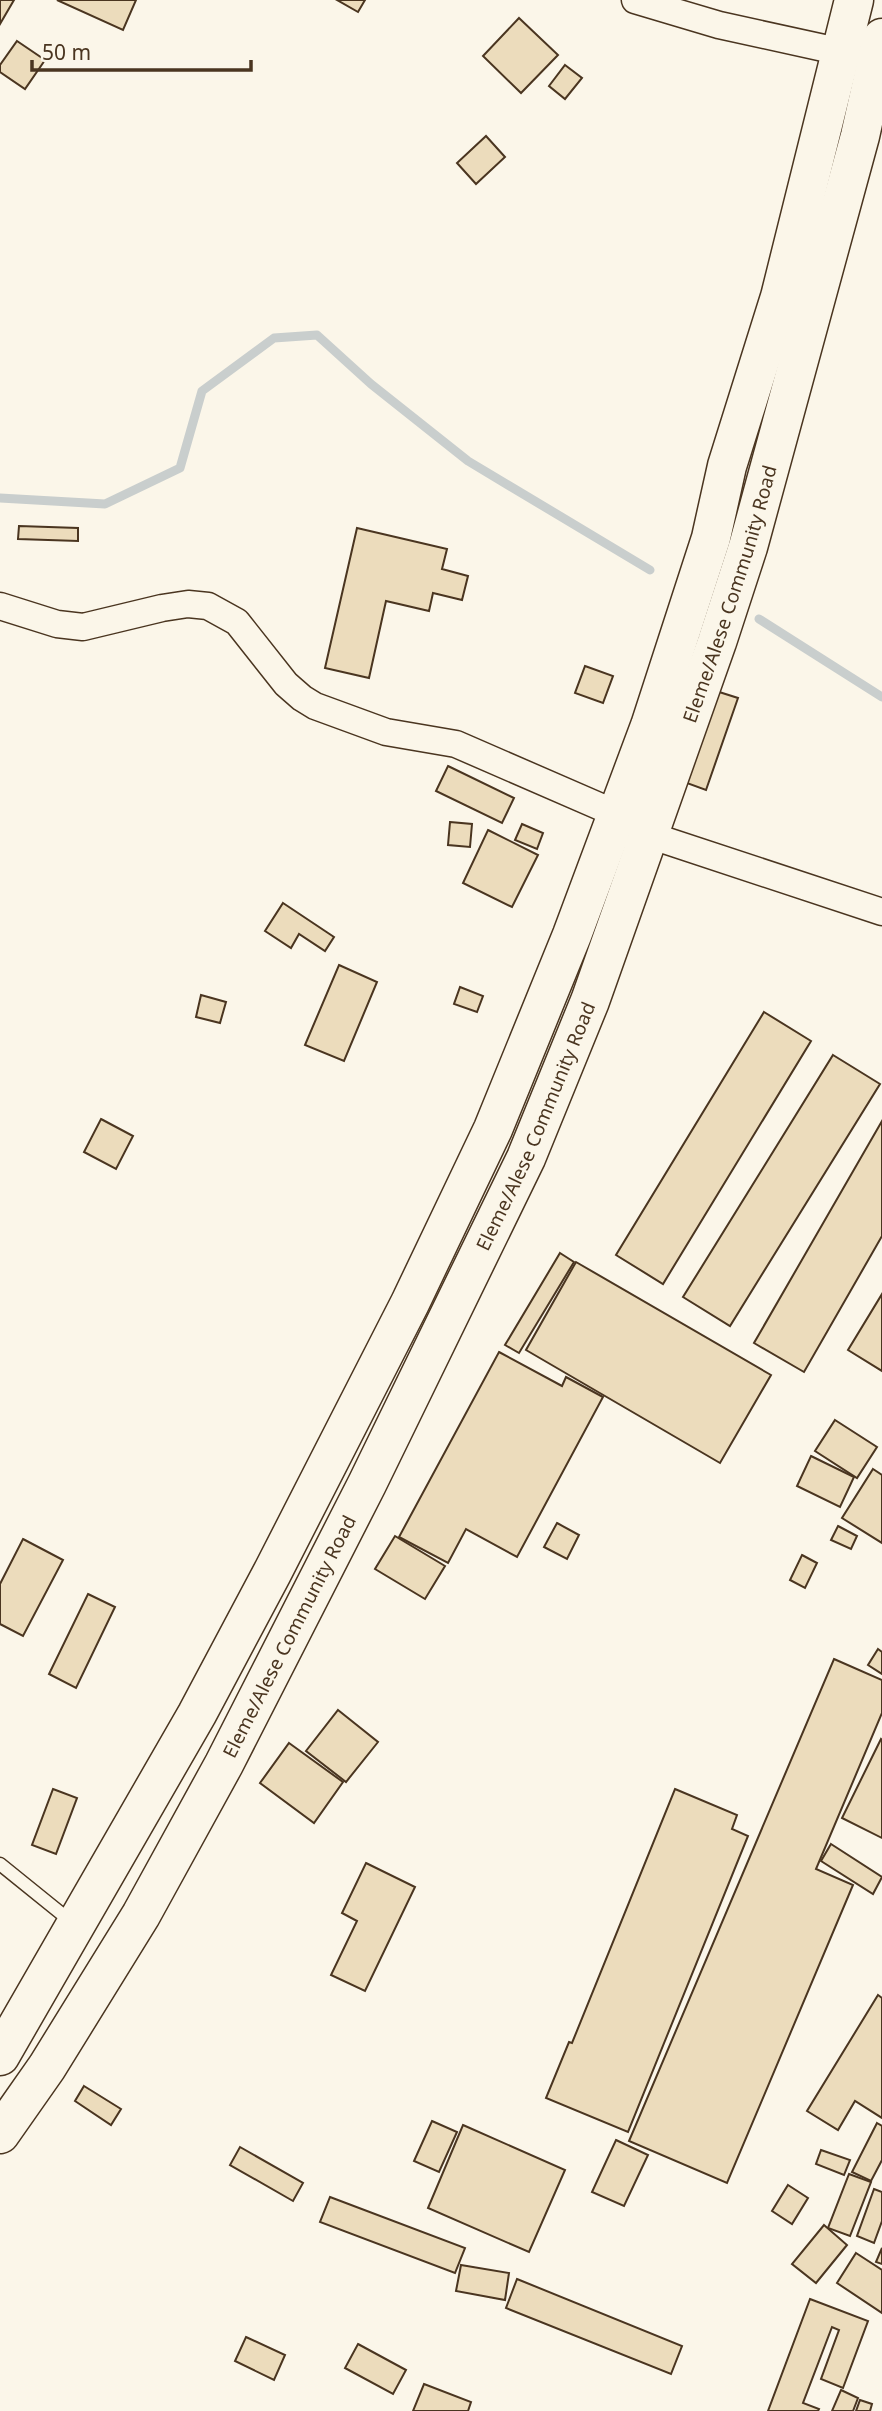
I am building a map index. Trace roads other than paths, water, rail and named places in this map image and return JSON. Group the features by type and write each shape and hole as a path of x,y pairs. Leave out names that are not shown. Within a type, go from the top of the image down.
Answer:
{"main road":[{"name":"Eleme/Alese Community Road","path":"0,2056 228,1655 410,1303 493,1129 572,935 650,726 711,538 727,466 780,297 854,0"},
{"name":"Eleme/Alese Community Road","path":"0,2134 47,2067 141,1915 224,1764 368,1484 526,1158 590,1001 748,547 860,136 882,38"}],"street":[{"path":"635,0 719,25 842,52"},
{"path":"0,606 57,624 83,626 188,604 208,607 237,622 286,684 315,706 386,732 456,744 617,814"},
{"path":"649,835 882,912"}],"lane":[{"path":"0,1864 76,1925"}],"waterway":[{"path":"0,498 105,504 180,468 202,391 274,338 317,335 371,384 468,461 650,570"},
{"path":"759,619 882,697"}]}
